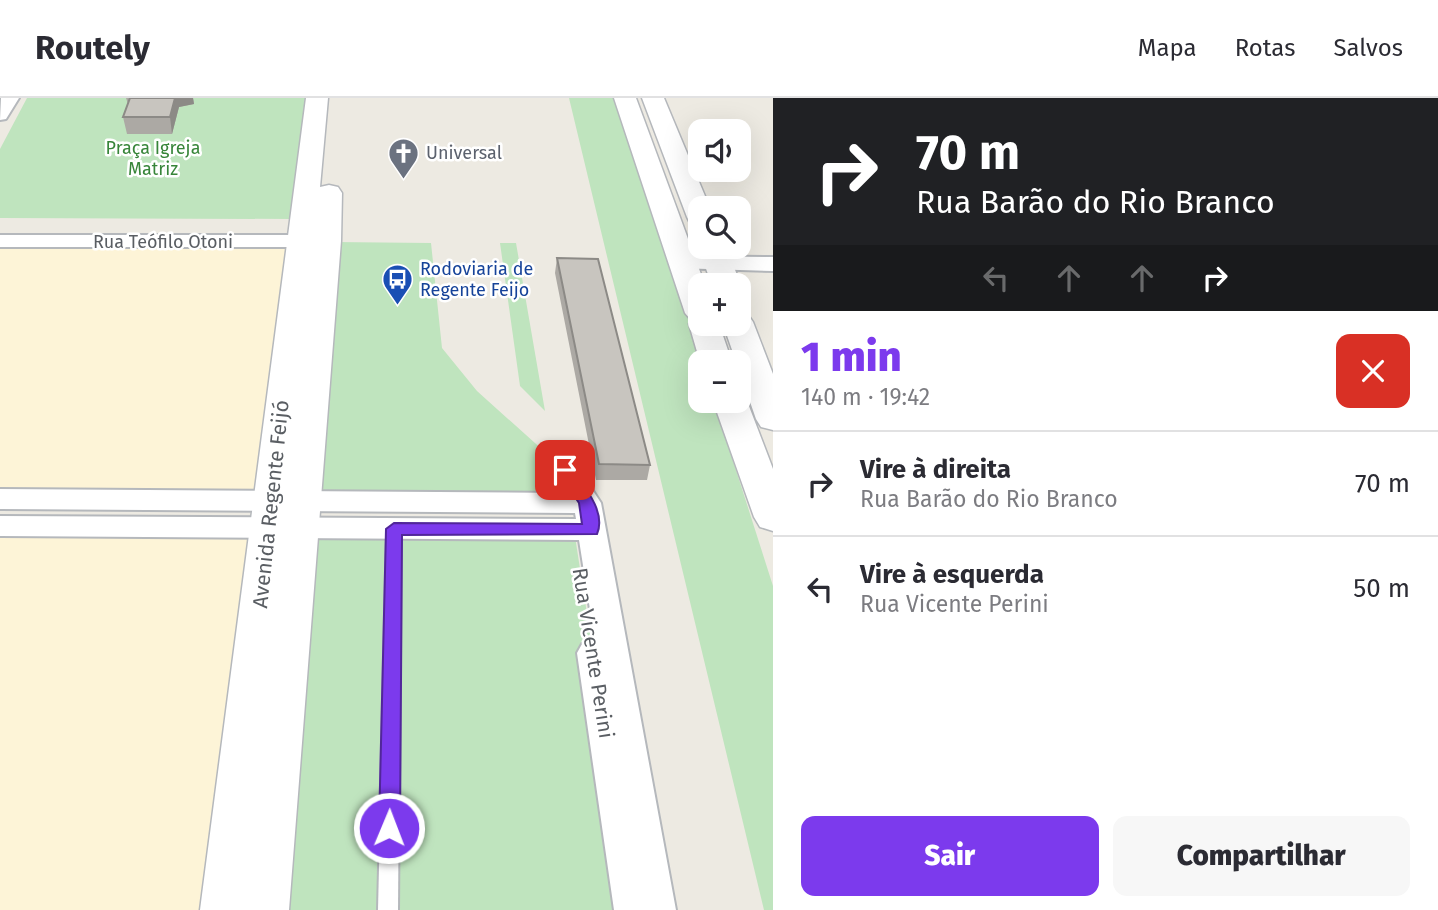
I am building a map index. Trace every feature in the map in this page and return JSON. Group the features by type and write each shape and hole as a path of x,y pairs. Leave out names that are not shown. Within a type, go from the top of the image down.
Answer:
{"street":[{"path":"0,115 10,98"},
{"name":"Avenida Regente Feijó","path":"317,98 322,152"},
{"name":"Avenida Regente Feijó","path":"264,910 285,514 322,152 337,98"},
{"path":"625,98 688,278"},
{"path":"653,98 691,196"},
{"path":"660,198 688,206"},
{"name":"Rua Teófilo Otoni","path":"0,226 314,234"},
{"name":"Rua Teófilo Otoni","path":"0,241 314,234"},
{"path":"683,263 773,264"},
{"path":"751,391 773,419"},
{"path":"751,396 773,517"},
{"path":"0,499 285,514 580,516"},
{"path":"0,526 285,514 394,529 580,516"},
{"name":"Avenida Regente Feijó","path":"225,910 285,514"},
{"name":"Rua Vicente Perini","path":"580,516 634,910"},
{"name":"Rua Vicente Perini","path":"580,516 657,910"}],"lane":[{"path":"388,910 394,529"}],"shaded area":[{"path":"0,241 301,242 271,501 0,499"},
{"path":"0,526 268,528 225,910 0,910"}],"green space":[{"name":"Praça Igreja Matriz","path":"27,98 305,98 291,219 0,218 0,149"},
{"path":"569,98 614,98 627,107 663,240 688,318 688,336 694,336 698,350 688,350 688,413 718,413 773,586 773,910 764,910"},
{"path":"333,242 431,243 442,348 477,391 565,470 570,502 301,501"},
{"path":"500,243 516,243 545,411 520,386"},
{"path":"299,528 574,530 633,910 264,910"}],"building":[{"path":"130,98 175,98 170,117 123,117"},
{"path":"557,258 598,259 650,465 599,464"}],"place":[{"name":"Universal","path":"403,180"},
{"name":"Rodoviaria de Regente Feijo","path":"397,306"}],"route":[{"path":"389,828 394,529 591,530 587,503 565,470"}]}
